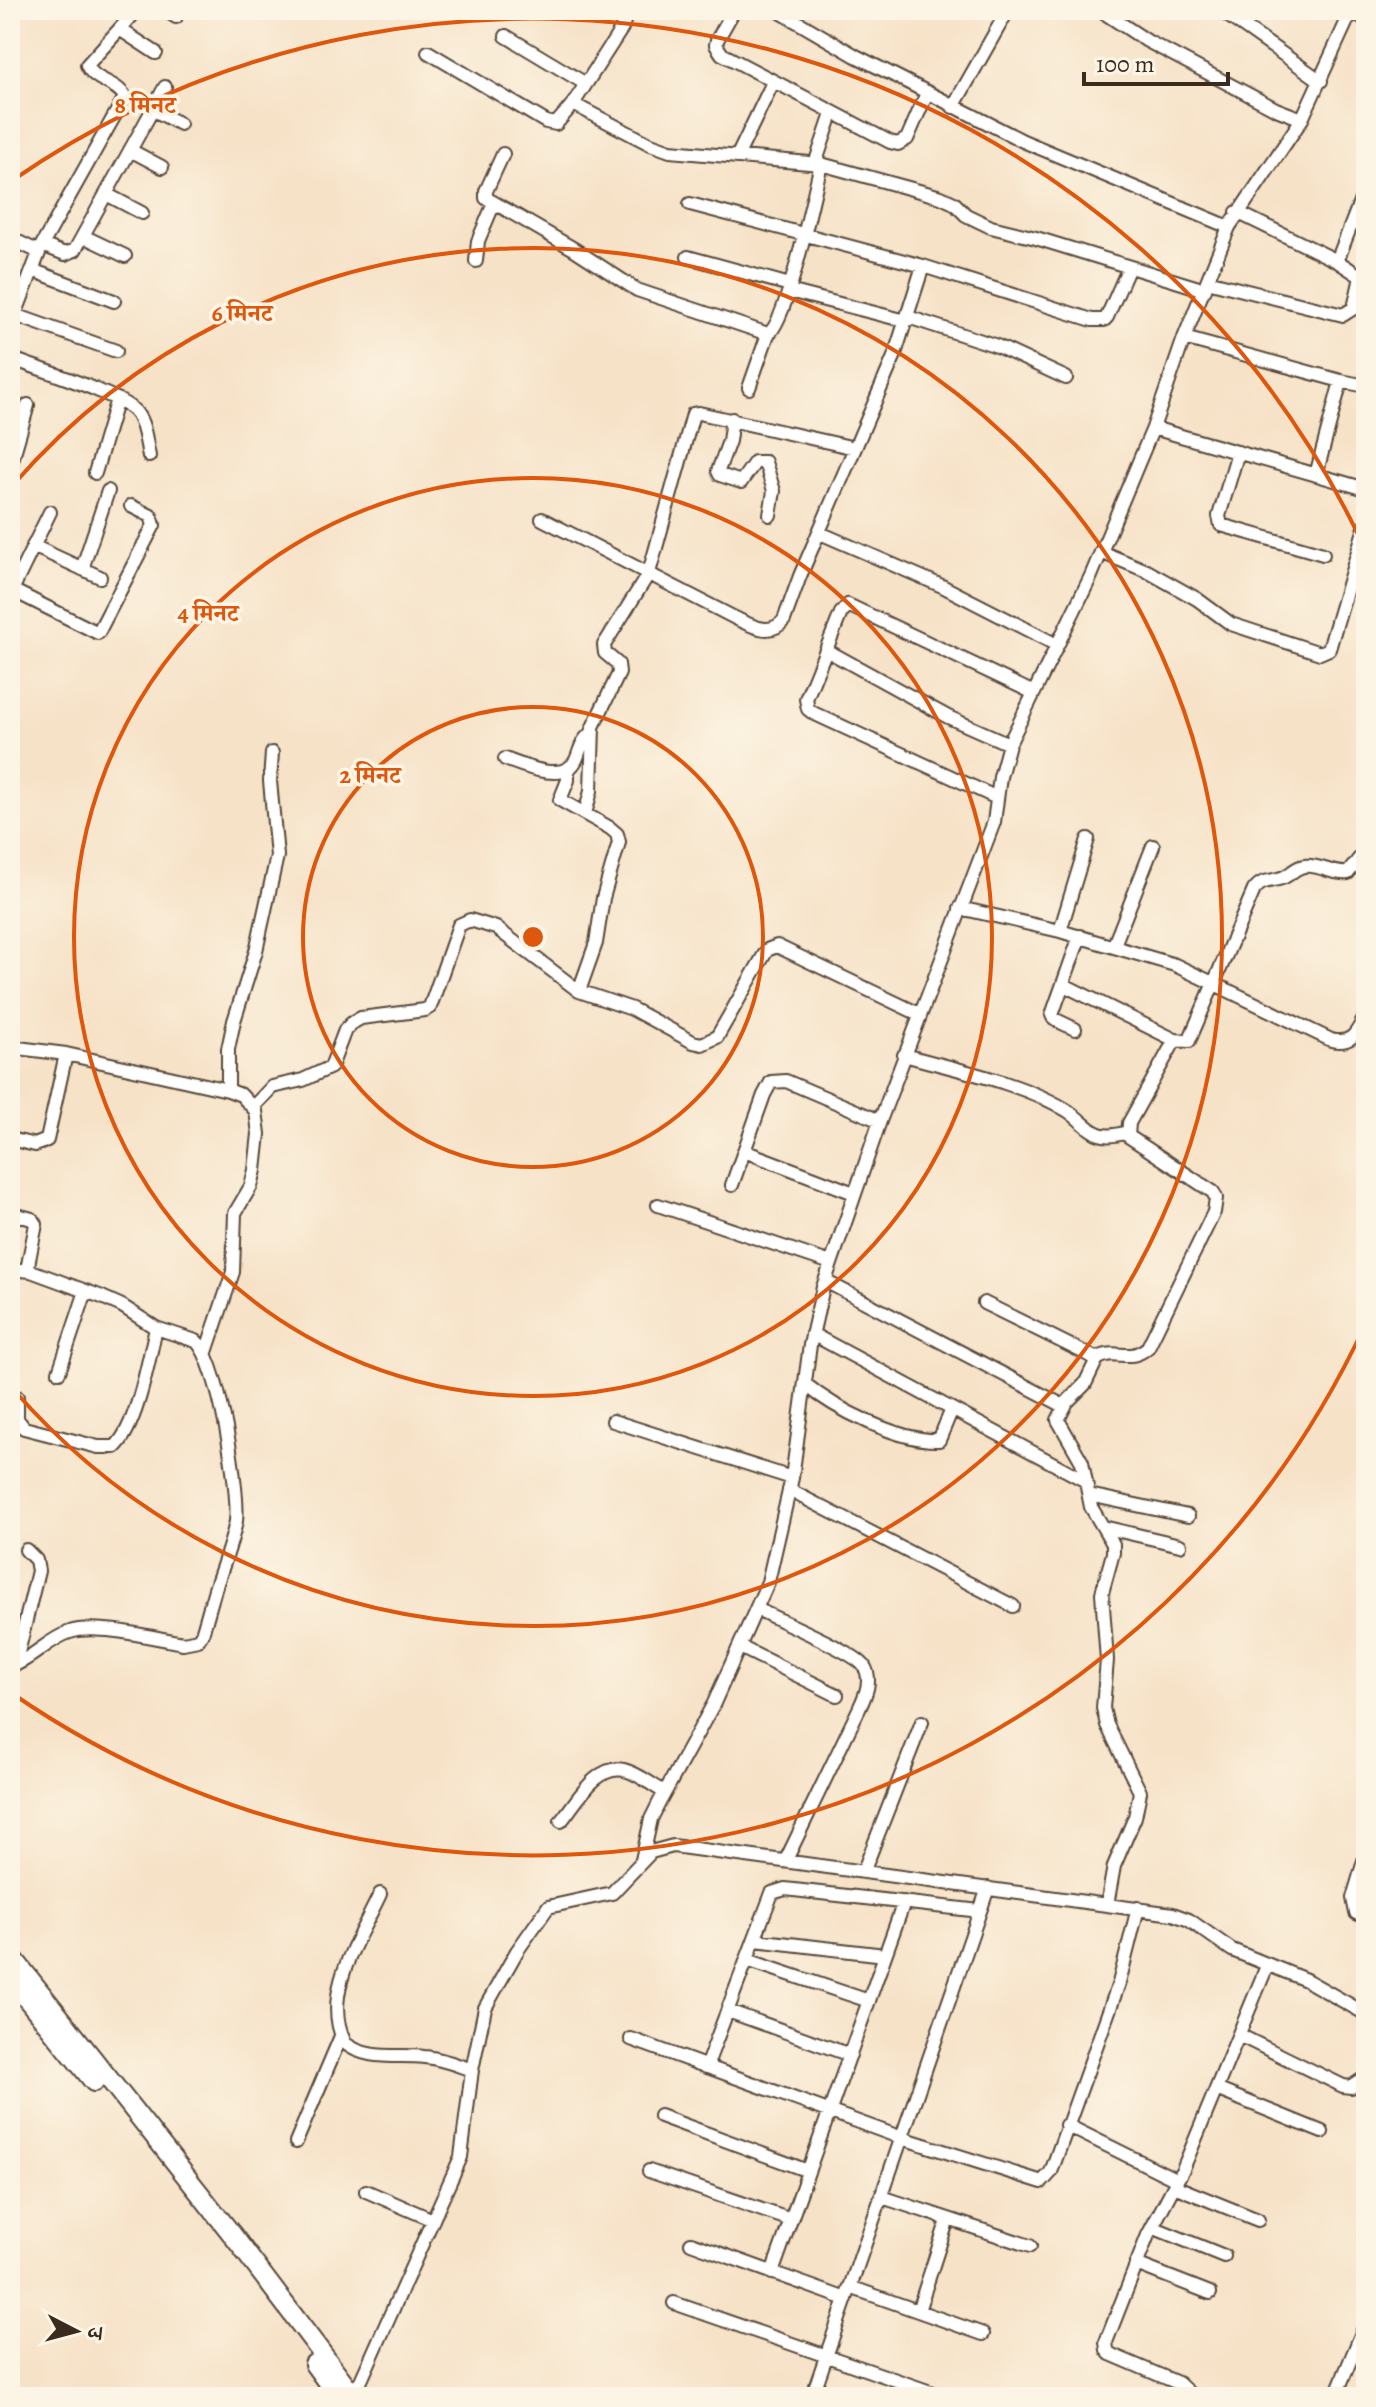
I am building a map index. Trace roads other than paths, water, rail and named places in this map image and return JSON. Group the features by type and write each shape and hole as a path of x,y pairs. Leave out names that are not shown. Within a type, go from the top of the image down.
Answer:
{"highway":[{"path":"10,1954 231,2233 355,2396"},
{"path":"10,1978 222,2239 338,2397"}],"street":[{"path":"116,351 12,321 41,249 125,97 121,90 92,74 87,65 137,10"},
{"path":"428,52 551,124 560,122 624,23 623,14 618,10"},
{"path":"734,10 717,40 718,51 890,142 903,143 927,93"},
{"path":"953,107 1008,10"},
{"path":"1100,10 1147,41 1276,109 1302,119"},
{"path":"1220,10 1321,81"},
{"path":"1333,10 1366,19"},
{"path":"783,12 856,56 1023,141 1229,227"},
{"path":"642,1860 651,1819 714,1703 757,1609 776,1552 791,1484 812,1334 825,1281 919,1014 994,822 1000,777 1009,744 1101,552 1153,428 1184,338 1229,227 1302,119 1351,14"},
{"path":"121,30 156,53"},
{"path":"506,36 586,84"},
{"path":"737,157 773,82"},
{"path":"10,238 41,249 71,253 165,87"},
{"path":"573,104 664,150 818,164 941,197 954,203 966,215 991,227 1129,267 1343,315 1350,313 1364,279 1337,261 1237,212"},
{"path":"154,110 180,124"},
{"path":"749,388 768,334 776,328 789,288 832,114"},
{"path":"130,150 162,167"},
{"path":"503,154 485,195 494,203 563,242 637,290 768,334"},
{"path":"1337,261 1366,187"},
{"path":"106,194 142,213"},
{"path":"476,261 478,241 494,203"},
{"path":"690,204 923,266 1098,321 1107,317 1129,267"},
{"path":"83,236 125,256"},
{"path":"688,257 997,346 1066,378"},
{"path":"542,519 735,618 760,628 774,629 784,620 894,357 923,266"},
{"path":"32,270 114,301"},
{"path":"1184,338 1366,386"},
{"path":"10,358 117,399 137,414 149,456"},
{"path":"1316,475 1341,381"},
{"path":"95,473 117,399"},
{"path":"10,467 28,405"},
{"path":"585,814 591,791 592,733 619,673 618,664 605,653 604,645 649,573 693,414 732,419 855,448"},
{"path":"732,419 729,441 718,471 720,475 741,482 755,462 765,462 774,491 770,515"},
{"path":"1153,428 1366,489"},
{"path":"1238,452 1219,516 1221,525 1323,554"},
{"path":"82,569 108,491"},
{"path":"50,512 11,590 98,633 154,525 151,516 131,506"},
{"path":"1101,552 1147,571 1197,599 1231,624 1320,653 1329,649 1366,524"},
{"path":"820,533 942,586 1057,645"},
{"path":"33,546 100,577"},
{"path":"997,798 813,713 808,709 806,699 841,613 848,605 1034,693"},
{"path":"826,650 948,717 1009,744"},
{"path":"579,991 596,943 603,898 619,842 617,834 610,828 559,799 568,780 568,771 585,738 592,733"},
{"path":"228,1090 228,1049 256,951 277,856 270,781 272,753"},
{"path":"505,759 548,771 568,771"},
{"path":"1060,931 1088,839"},
{"path":"1114,945 1153,846"},
{"path":"1064,985 1175,1040 1186,1042 1192,1038 1259,884 1284,878 1299,866 1307,865 1348,873 1366,850"},
{"path":"960,908 1114,945 1175,965 1340,1042 1353,1038 1366,1015"},
{"path":"254,1106 272,1087 326,1070 334,1061 345,1030 361,1018 430,1007 459,925 470,920 493,927 579,991 632,1009 702,1044 717,1037 724,1028 767,950 777,946 919,1014"},
{"path":"1075,1029 1052,1015 1080,936"},
{"path":"1107,1905 1114,1866 1135,1817 1140,1792 1107,1725 1103,1708 1107,1660 1102,1593 1113,1544 1091,1507 1082,1462 1059,1424 1059,1416 1064,1406 1085,1384 1097,1359 1111,1353 1139,1355 1148,1347 1216,1205 1213,1192 1130,1139 1127,1132 1175,1040"},
{"path":"10,1047 66,1054 228,1090 241,1095 254,1106 259,1126 255,1170 251,1186 236,1208 233,1272 206,1352"},
{"path":"10,1139 35,1145 47,1140 66,1054"},
{"path":"904,1055 966,1071 1022,1091 1066,1111 1093,1132 1117,1135 1127,1132"},
{"path":"732,1185 771,1082 778,1080 880,1121"},
{"path":"744,1151 854,1193"},
{"path":"658,1205 831,1263"},
{"path":"10,1213 32,1219 36,1224 27,1270"},
{"path":"10,1269 27,1270 86,1291 122,1306 156,1328 196,1341 206,1352 225,1424 236,1513 202,1634 192,1643 82,1629 61,1635 13,1666"},
{"path":"825,1281 1064,1406"},
{"path":"59,1372 86,1291"},
{"path":"984,1303 1097,1359"},
{"path":"17,1397 17,1419 24,1428 98,1447 115,1447 125,1434 137,1402 156,1328"},
{"path":"812,1334 1086,1481"},
{"path":"805,1384 826,1400 898,1434 937,1441 952,1409"},
{"path":"613,1421 791,1484 1013,1606"},
{"path":"1089,1495 1188,1516"},
{"path":"1103,1527 1180,1545"},
{"path":"13,1666 38,1571 36,1560 26,1550"},
{"path":"757,1609 858,1659 868,1676 859,1709 786,1860"},
{"path":"740,1647 837,1695"},
{"path":"864,1870 922,1722"},
{"path":"561,1821 604,1772 633,1773 664,1792"},
{"path":"355,2396 461,2157 480,2026 492,1992 545,1910 560,1903 612,1893 642,1860 658,1848 673,1846 864,1870 1138,1908 1181,1917 1232,1950 1306,1980 1366,2014"},
{"path":"1366,1854 1353,1898 1356,1913 1366,1917"},
{"path":"812,2397 988,1888"},
{"path":"706,2067 772,1893 777,1890 980,1911"},
{"path":"296,2142 341,2036 337,2000 341,1979 380,1894"},
{"path":"772,2273 904,1902"},
{"path":"631,2039 902,2138 1042,2182 1051,2172 1119,1983 1138,1908"},
{"path":"755,1940 885,1955"},
{"path":"747,1960 869,2001"},
{"path":"1193,2397 1178,2383 1107,2350 1106,2342 1136,2264 1176,2183 1267,1966"},
{"path":"728,2011 850,2055"},
{"path":"1239,2035 1343,2086 1351,2087 1366,2077"},
{"path":"341,2036 351,2048 361,2051 384,2056 436,2058 472,2070"},
{"path":"1216,2089 1322,2132"},
{"path":"660,2116 808,2171"},
{"path":"1066,2125 1176,2183 1258,2220"},
{"path":"649,2171 791,2220"},
{"path":"366,2191 433,2220"},
{"path":"882,2197 1030,2246"},
{"path":"918,2311 948,2219"},
{"path":"1152,2227 1224,2256"},
{"path":"691,2243 772,2273 918,2311 983,2334"},
{"path":"1136,2264 1210,2293"},
{"path":"674,2303 945,2397"},
{"path":"1335,2397 1366,2323"}]}
